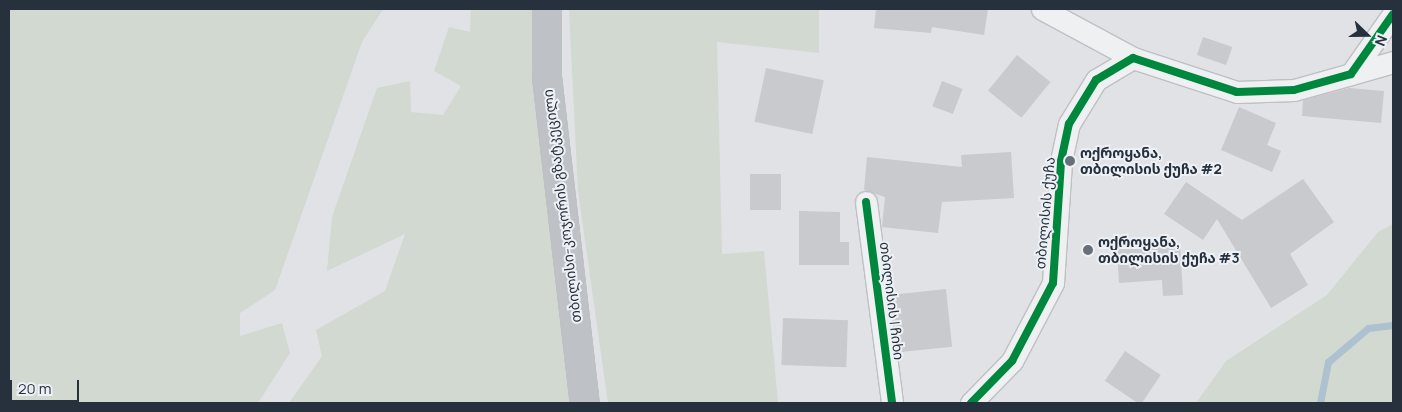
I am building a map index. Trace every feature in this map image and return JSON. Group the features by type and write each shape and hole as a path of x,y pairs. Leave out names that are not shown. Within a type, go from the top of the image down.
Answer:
{"main road":[{"name":"თბილისი-კოჯორის გზატკეცილი","path":"546,9 546,77 585,403"}],"street":[{"path":"1042,9 1133,58 1237,92 1294,90 1393,62"},
{"path":"1351,74 1393,14"},
{"name":"თბილისის ქუჩა","path":"972,403 1012,361 1053,283 1061,161 1069,124 1096,80 1133,58"},
{"name":"თბილისის I ჩიხი","path":"866,202 892,403"}],"shaded area":[{"path":"9,9 383,9 362,42 275,290 240,313 240,336 282,323 290,353 258,403 9,403"},
{"path":"471,9 536,9 579,403 289,403 322,356 316,330 385,291 405,234 327,271 332,217 377,88 410,81 411,112 443,115 461,86 434,71 449,27 470,32"},
{"path":"569,9 819,9 819,53 717,42 722,254 764,251 778,403 608,403 578,191"},
{"path":"1393,224 1393,403 1196,403 1226,361 1327,295 1378,232"}],"building":[{"path":"876,9 988,9 984,35 932,27 931,33 874,28"},
{"path":"1203,37 1232,47 1226,65 1197,55"},
{"path":"1017,55 1050,82 1021,118 988,91"},
{"path":"766,68 824,80 812,134 755,122"},
{"path":"942,81 963,89 953,114 932,106"},
{"path":"1349,88 1384,91 1381,123 1302,116 1303,100"},
{"path":"1239,107 1276,123 1267,145 1281,151 1272,172 1221,150"},
{"path":"1011,152 1014,198 942,202 938,233 882,227 885,197 864,190 867,157 962,167 961,155"},
{"path":"750,174 781,174 781,210 750,210"},
{"path":"1303,179 1334,222 1290,254 1308,285 1271,308 1217,219 1203,240 1164,214 1186,182 1242,220"},
{"path":"799,211 840,212 840,242 849,242 849,265 799,265"},
{"path":"1180,243 1183,295 1163,296 1162,280 1119,283 1117,247"},
{"path":"946,289 952,347 898,352 892,295"},
{"path":"783,318 848,320 846,367 781,365"},
{"path":"1125,351 1161,375 1142,403 1138,403 1105,381"}],"waterway":[{"path":"1320,403 1328,362 1368,328 1393,325"}],"cycle path":[{"path":"971,403 1012,361 1053,283 1061,161 1069,124 1096,80 1133,58 1237,92 1294,90 1351,74 1393,14"},
{"path":"866,202 892,403"}],"place":[{"name":"ოქროყანა, თბილისის ქუჩა #2","path":"1070,161"},
{"name":"ოქროყანა, თბილისის ქუჩა #3","path":"1088,250"}]}
